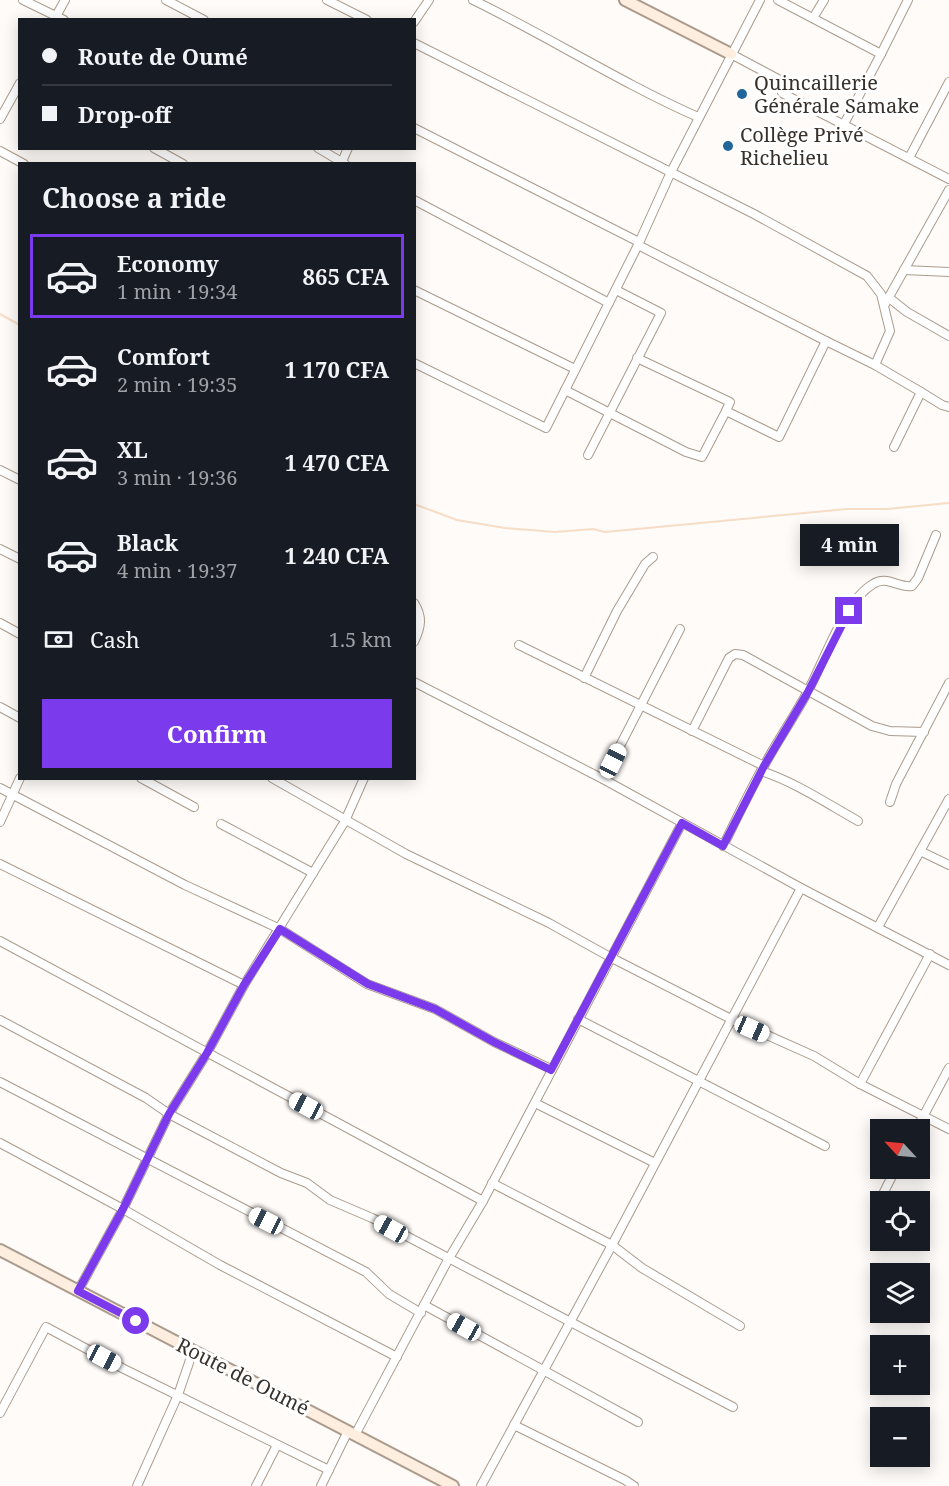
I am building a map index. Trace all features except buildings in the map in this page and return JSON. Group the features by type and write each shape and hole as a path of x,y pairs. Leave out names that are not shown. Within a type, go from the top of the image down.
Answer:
{"street":[{"path":"22,0 58,18 65,0"},
{"path":"166,0 200,18"},
{"path":"327,0 363,18"},
{"path":"416,19 429,0"},
{"path":"473,0 652,96 698,117"},
{"path":"625,0 780,80 783,93 949,179"},
{"path":"416,364 546,428 639,243 698,117 760,0"},
{"path":"778,0 881,54"},
{"path":"813,18 824,0"},
{"path":"844,124 908,0"},
{"path":"416,44 671,172 867,276 886,301 949,336"},
{"path":"909,158 949,82"},
{"path":"0,119 18,87"},
{"path":"416,129 874,365 949,407"},
{"path":"158,150 179,162"},
{"path":"321,150 341,162"},
{"path":"0,151 20,162"},
{"path":"874,365 890,331 886,301 949,190"},
{"path":"416,201 609,303"},
{"path":"904,270 949,273"},
{"path":"588,455 661,313 616,290"},
{"path":"416,291 575,369"},
{"path":"726,411 779,437 826,341"},
{"path":"565,390 686,452 702,457 730,402 638,358"},
{"path":"894,447 921,392"},
{"path":"0,470 18,479"},
{"path":"723,846 762,768 808,692 856,599 872,584 882,580 889,580 904,587 912,586 918,578 936,535"},
{"path":"0,549 18,558"},
{"path":"584,678 617,611 645,564 653,557"},
{"path":"416,606 420,613 421,624 416,637"},
{"path":"0,623 18,633"},
{"path":"603,779 680,629"},
{"path":"519,645 692,731 858,821"},
{"path":"692,731 729,658 735,654 743,655 872,726 890,731 924,732"},
{"path":"416,683 603,779 801,888 949,965"},
{"path":"891,802 896,784 949,684"},
{"path":"0,707 18,717"},
{"path":"0,822 19,780"},
{"path":"145,780 194,807"},
{"path":"275,780 345,821 549,923 731,1019 814,1056 860,1084 949,1129"},
{"path":"78,1291 123,1209 169,1114 207,1053 244,985 345,821 363,780"},
{"path":"0,788 185,885 280,929 368,984 435,1009 551,1070"},
{"path":"878,927 949,799"},
{"path":"321,1486 397,1357 448,1260 483,1201 682,823"},
{"path":"221,824 313,873"},
{"path":"920,851 949,865"},
{"path":"0,864 244,985"},
{"path":"481,1486 801,888"},
{"path":"0,941 483,1201"},
{"path":"860,1084 930,954"},
{"path":"578,1019 825,1146"},
{"path":"0,1020 146,1098 169,1114 281,1173 307,1183 330,1200 372,1218 448,1260 733,1407"},
{"path":"922,1119 949,1068"},
{"path":"0,1082 366,1272 389,1294 421,1313"},
{"path":"535,1102 655,1163"},
{"path":"0,1143 123,1209 220,1265 397,1357"},
{"path":"492,1183 612,1245 642,1268 740,1326"},
{"name":"Route de Oumé","path":"0,1250 453,1486"},
{"path":"424,1305 638,1422"},
{"path":"0,1413 46,1327 124,1369 329,1470"},
{"path":"137,1486 178,1395 193,1351"},
{"path":"514,1425 634,1486"},
{"path":"256,1486 277,1445"}],"waterway":[{"path":"0,314 18,324"},
{"path":"416,505 457,520 505,528 555,532 593,529 605,532 847,509 887,509 949,503"}],"place":[{"name":"Quincaillerie Générale Samake","path":"742,94"},
{"name":"Collège Privé Richelieu","path":"728,146"}],"route":[{"path":"136,1321 78,1291 123,1209 169,1114 207,1053 244,985 280,929 368,984 435,1009 551,1070 682,823 723,846 764,766 808,692 849,611"}]}
